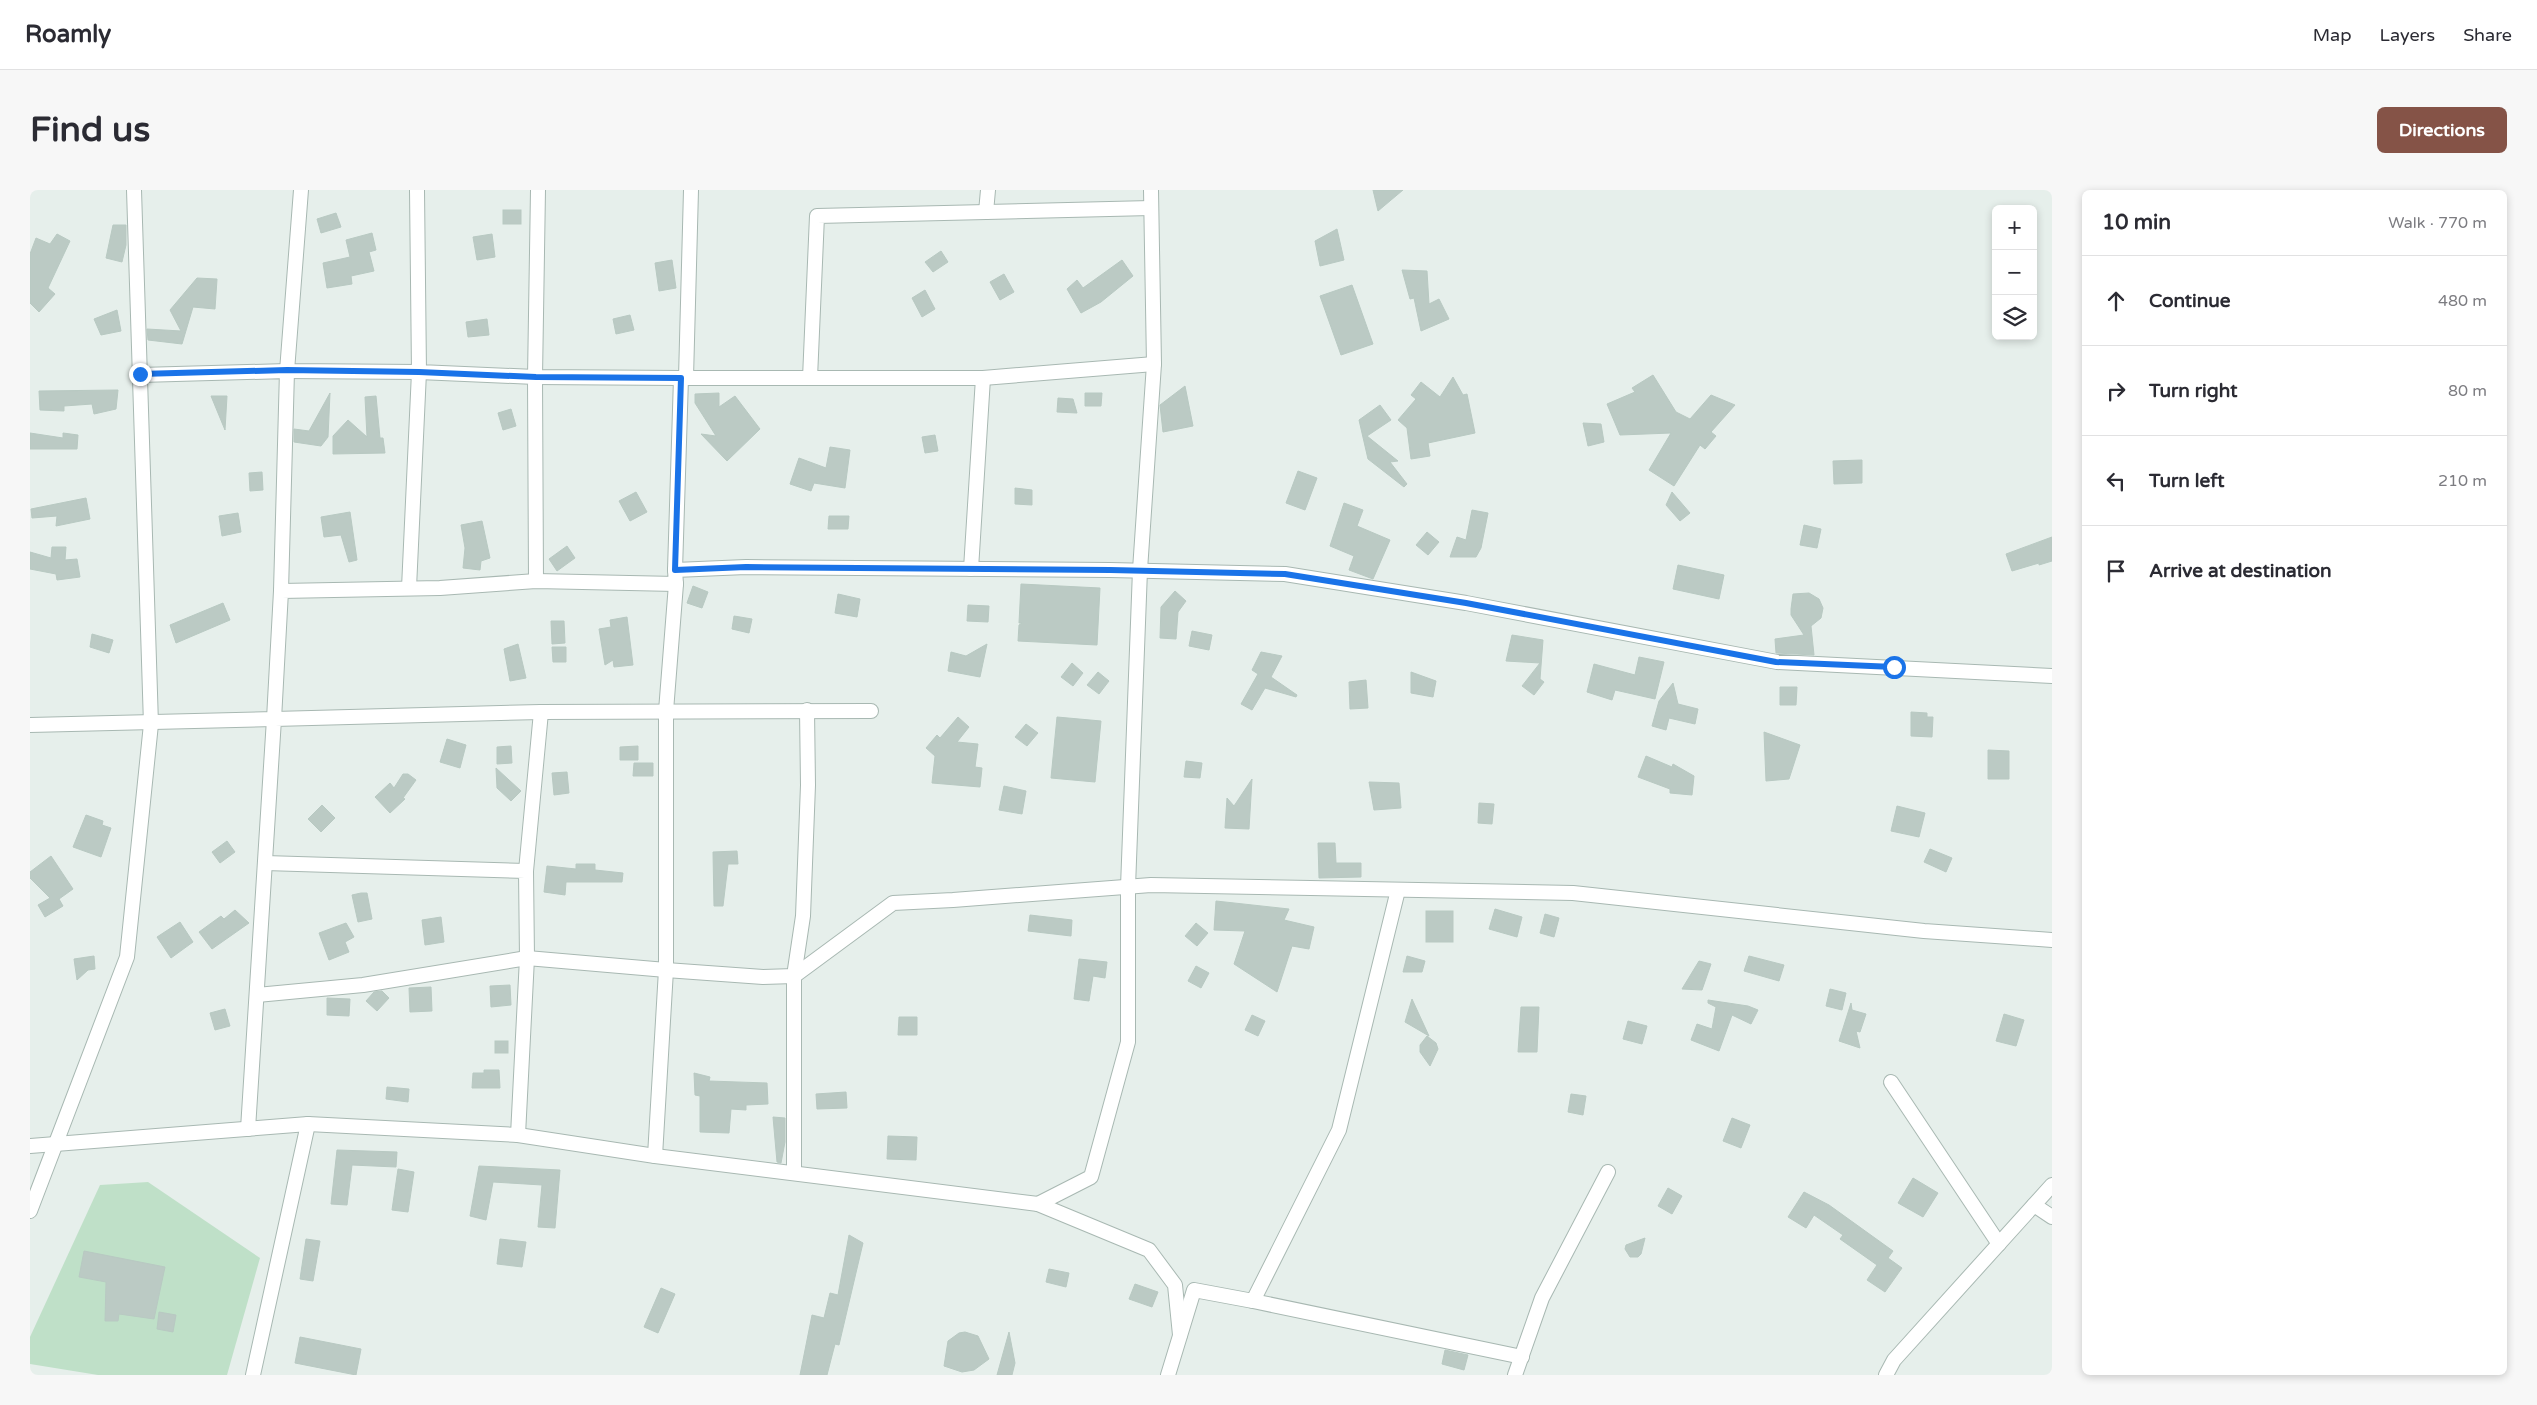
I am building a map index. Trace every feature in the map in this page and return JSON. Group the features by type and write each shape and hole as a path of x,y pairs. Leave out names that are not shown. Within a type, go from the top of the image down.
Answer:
{"street":[{"path":"30,1211 127,957 151,724 134,190"},
{"path":"248,1128 281,591 287,370 301,190"},
{"path":"409,588 419,372 417,190"},
{"path":"536,582 538,190"},
{"path":"655,1156 666,970 666,711 676,577 692,190"},
{"path":"986,212 988,190"},
{"path":"1038,1204 1091,1177 1128,1042 1128,887 1140,570 1154,364 1151,190"},
{"path":"810,378 817,216 1151,208"},
{"path":"140,374 287,370 419,372 536,377 984,378 1154,364"},
{"path":"972,569 984,378"},
{"path":"281,591 409,588 676,577 746,567 1140,570 1285,574 1475,605 1776,662 2052,676"},
{"path":"794,1173 794,976 803,916 808,784 807,710"},
{"path":"30,725 151,724 540,712 871,711"},
{"path":"518,1135 527,958 526,871 540,712"},
{"path":"265,863 526,871"},
{"path":"257,995 364,985 527,958 763,977 794,976 893,903 1152,885 1573,893 1924,931 2052,940"},
{"path":"1253,1300 1339,1130 1398,890"},
{"path":"1892,1082 1998,1244"},
{"path":"30,1146 308,1124 518,1135 655,1156 1038,1204 1149,1250 1176,1285 1180,1335"},
{"path":"253,1375 308,1124"},
{"path":"1515,1375 1542,1298 1608,1172"},
{"path":"1886,1375 1894,1360 2052,1185"},
{"path":"2034,1205 2052,1217"},
{"path":"1168,1375 1194,1290 1253,1300 1522,1357"}],"green space":[{"path":"148,1182 260,1258 227,1375 98,1375 30,1364 30,1337 100,1185"}],"building":[{"path":"1373,190 1403,190 1378,211"},
{"path":"503,210 521,210 521,224 503,224"},
{"path":"336,213 341,227 321,233 317,219"},
{"path":"113,225 126,225 126,245 122,262 106,258"},
{"path":"1337,229 1344,260 1320,266 1315,241"},
{"path":"372,233 376,250 369,252 374,271 351,276 352,284 327,288 323,263 350,257 346,240"},
{"path":"57,234 70,241 48,288 55,294 39,312 30,303 30,254 36,238 50,244"},
{"path":"492,234 495,257 477,260 473,237"},
{"path":"941,251 948,262 933,272 925,262"},
{"path":"672,260 676,288 659,291 655,263"},
{"path":"1122,260 1133,276 1101,302 1081,313 1067,289 1077,280 1083,288"},
{"path":"1402,270 1427,271 1429,304 1439,299 1449,319 1421,331 1414,298 1410,299"},
{"path":"1004,274 1014,292 1000,300 990,282"},
{"path":"197,278 217,279 215,309 193,307 182,344 148,340 147,329 181,331 170,310"},
{"path":"1352,285 1373,344 1341,355 1320,296"},
{"path":"925,290 935,309 922,317 912,298"},
{"path":"117,310 121,331 101,335 94,319"},
{"path":"630,315 634,330 616,334 613,319"},
{"path":"487,319 489,335 468,337 466,322"},
{"path":"1653,375 1676,412 1690,419 1711,395 1735,405 1711,432 1716,436 1705,449 1700,445 1674,486 1649,470 1671,433 1620,435 1607,404 1635,392 1632,388"},
{"path":"1453,377 1463,395 1467,394 1475,433 1428,443 1430,456 1411,459 1407,428 1398,420 1416,399 1411,395 1421,382 1440,397"},
{"path":"1185,386 1193,426 1163,432 1160,405"},
{"path":"118,390 116,409 94,414 92,404 64,406 64,411 40,410 39,391"},
{"path":"330,393 328,437 321,446 294,442 294,429 309,431"},
{"path":"719,393 719,407 735,396 760,429 727,461 701,434 716,436 695,403 695,394"},
{"path":"1085,393 1102,393 1101,406 1085,406"},
{"path":"211,396 227,396 225,430"},
{"path":"376,396 380,438 383,438 385,453 333,454 333,436 348,420 367,437 365,397"},
{"path":"1058,398 1073,399 1077,413 1057,412"},
{"path":"1380,405 1391,420 1367,436 1398,461 1390,462 1407,484 1404,487 1368,459 1359,420"},
{"path":"511,409 516,426 503,430 498,413"},
{"path":"1583,423 1601,424 1604,442 1588,446"},
{"path":"30,433 63,438 63,433 78,435 77,449 30,449"},
{"path":"935,435 938,451 925,453 922,437"},
{"path":"830,447 850,450 845,488 814,483 811,491 790,484 799,458 826,468"},
{"path":"1862,460 1862,483 1834,484 1833,461"},
{"path":"1298,471 1317,478 1305,510 1286,503"},
{"path":"262,472 263,490 250,491 249,473"},
{"path":"1015,488 1032,490 1032,505 1015,504"},
{"path":"636,492 647,512 630,521 619,501"},
{"path":"1672,492 1690,513 1680,521 1666,505"},
{"path":"86,498 90,519 56,526 57,516 32,518 31,509"},
{"path":"1344,503 1363,510 1357,526 1390,540 1373,579 1349,570 1354,556 1330,546"},
{"path":"1472,510 1488,513 1481,548 1476,557 1450,557 1457,537 1466,540"},
{"path":"350,512 357,560 349,562 341,535 324,537 321,517"},
{"path":"238,513 241,532 222,536 219,516"},
{"path":"829,516 849,516 848,529 828,529"},
{"path":"482,521 490,558 481,561 480,570 463,568 465,548 461,525"},
{"path":"1804,525 1821,529 1817,548 1800,545"},
{"path":"1427,532 1439,542 1428,555 1416,545"},
{"path":"2052,537 2052,561 2012,571 2006,554"},
{"path":"567,546 575,558 557,571 549,559"},
{"path":"52,547 66,547 65,560 77,559 80,577 57,580 56,574 30,569 30,552 51,558"},
{"path":"1678,565 1724,575 1719,599 1673,589"},
{"path":"1021,584 1100,588 1097,645 1018,641 1019,625 1022,623 1019,623"},
{"path":"693,586 708,592 702,608 687,603"},
{"path":"1175,591 1186,601 1178,612 1176,639 1160,638 1161,607"},
{"path":"1809,593 1819,599 1823,608 1821,618 1811,626 1814,655 1776,653 1775,639 1804,635 1791,615 1791,609 1793,594"},
{"path":"838,594 860,599 857,617 835,613"},
{"path":"223,603 230,620 176,643 170,625"},
{"path":"968,605 989,606 988,622 967,621"},
{"path":"734,616 752,619 749,633 732,629"},
{"path":"627,617 633,665 614,667 613,660 605,665 599,629 611,627 610,620"},
{"path":"551,621 564,621 565,643 552,644"},
{"path":"1192,631 1212,635 1209,650 1189,646"},
{"path":"92,634 113,640 109,653 90,647"},
{"path":"1512,635 1543,640 1540,679 1544,682 1534,695 1522,686 1540,663 1506,661"},
{"path":"518,644 526,678 510,681 504,649"},
{"path":"987,644 980,677 948,671 951,652 966,656"},
{"path":"552,647 566,647 566,662 553,662"},
{"path":"1261,652 1282,656 1271,677 1297,695 1296,697 1265,688 1252,710 1241,704 1258,674 1252,670"},
{"path":"1639,657 1664,662 1655,699 1615,690 1612,700 1587,692 1594,664 1635,675"},
{"path":"1072,663 1083,673 1073,686 1061,677"},
{"path":"1098,672 1109,681 1099,694 1087,685"},
{"path":"1411,672 1436,681 1433,697 1411,693"},
{"path":"1366,680 1368,708 1350,709 1349,682"},
{"path":"1673,683 1678,704 1698,709 1695,724 1669,718 1666,730 1652,726 1659,701"},
{"path":"1780,687 1797,687 1796,705 1780,705"},
{"path":"1911,712 1927,713 1927,717 1933,717 1932,737 1911,736"},
{"path":"958,717 969,727 957,742 978,744 975,767 982,768 980,787 932,783 935,756 926,748 937,735 940,738"},
{"path":"1057,717 1101,721 1095,782 1051,778"},
{"path":"1026,724 1038,733 1027,746 1015,737"},
{"path":"1764,732 1800,745 1789,779 1766,781"},
{"path":"447,739 466,745 460,768 440,762"},
{"path":"511,746 512,763 497,764 497,747"},
{"path":"638,746 638,760 620,760 620,747"},
{"path":"1988,750 2009,751 2009,779 1988,779"},
{"path":"1646,756 1672,767 1673,764 1694,776 1692,795 1670,793 1670,789 1638,777"},
{"path":"1186,761 1202,763 1200,778 1184,777"},
{"path":"634,763 653,763 653,776 633,776"},
{"path":"496,768 521,791 511,801 497,788"},
{"path":"567,772 569,793 554,795 552,773"},
{"path":"403,774 408,774 416,780 403,798 405,799 390,813 375,797 390,783 394,788"},
{"path":"1252,779 1249,829 1225,828 1227,798 1234,806"},
{"path":"1369,782 1399,783 1401,808 1374,810"},
{"path":"1004,786 1026,791 1022,814 999,810"},
{"path":"1479,803 1494,804 1492,824 1478,823"},
{"path":"322,805 335,818 321,832 308,819"},
{"path":"1897,806 1925,813 1919,837 1891,831"},
{"path":"86,815 103,821 102,825 111,828 101,857 73,847"},
{"path":"227,841 235,852 220,863 212,852"},
{"path":"1318,843 1335,843 1336,863 1361,863 1361,877 1319,878"},
{"path":"1930,849 1952,858 1946,872 1924,862"},
{"path":"737,851 738,864 728,864 723,906 714,906 713,852"},
{"path":"51,856 73,889 59,899 63,906 45,917 38,905 50,898 30,878 30,872"},
{"path":"576,864 595,864 595,870 623,873 622,882 566,882 565,895 544,892 547,866 576,869"},
{"path":"367,893 372,919 358,922 352,895"},
{"path":"1216,901 1289,909 1284,920 1314,927 1309,949 1292,946 1277,992 1234,964 1245,931 1214,930"},
{"path":"1495,909 1522,917 1517,937 1489,929"},
{"path":"235,910 249,923 212,949 199,932 221,916 224,919"},
{"path":"1426,911 1453,911 1453,942 1426,942"},
{"path":"1545,914 1559,918 1554,937 1540,933"},
{"path":"1030,915 1072,920 1071,936 1028,931"},
{"path":"441,917 444,942 425,945 422,920"},
{"path":"180,922 193,942 171,958 157,937"},
{"path":"346,923 354,937 345,942 349,952 329,960 319,933"},
{"path":"1196,923 1208,933 1197,946 1185,936"},
{"path":"94,956 95,969 88,970 77,980 74,959"},
{"path":"1407,956 1425,961 1422,972 1403,972"},
{"path":"1749,956 1784,965 1779,981 1744,971"},
{"path":"1079,959 1107,962 1105,978 1093,976 1089,1001 1074,999"},
{"path":"1699,961 1711,964 1702,990 1682,989"},
{"path":"1196,966 1209,973 1201,988 1188,981"},
{"path":"510,985 511,1005 491,1007 490,986"},
{"path":"431,987 432,1011 410,1012 409,988"},
{"path":"1830,989 1846,993 1842,1010 1826,1006"},
{"path":"382,991 389,998 377,1011 366,1001 374,992"},
{"path":"327,998 350,999 349,1016 327,1015"},
{"path":"1412,999 1429,1036 1405,1022"},
{"path":"1708,1000 1748,1006 1758,1010 1751,1024 1732,1015 1719,1051 1691,1040 1697,1024 1712,1029 1716,1007 1708,1003"},
{"path":"1851,1003 1852,1010 1866,1014 1860,1032 1856,1031 1860,1048 1839,1041"},
{"path":"1521,1007 1539,1007 1537,1052 1518,1052"},
{"path":"225,1009 230,1026 215,1030 210,1013"},
{"path":"2004,1014 2024,1020 2016,1046 1996,1041"},
{"path":"1252,1015 1265,1021 1258,1036 1245,1030"},
{"path":"899,1017 917,1017 917,1035 898,1035"},
{"path":"1628,1021 1647,1026 1642,1044 1623,1039"},
{"path":"1427,1036 1436,1043 1438,1049 1430,1066 1420,1052 1420,1045"},
{"path":"495,1041 508,1041 508,1053 495,1053"},
{"path":"484,1070 499,1070 500,1088 472,1088 473,1073 484,1073"},
{"path":"694,1073 710,1077 709,1081 767,1083 768,1104 746,1105 746,1110 731,1109 729,1133 700,1132 700,1096 695,1095"},
{"path":"387,1087 409,1089 408,1102 386,1099"},
{"path":"846,1092 847,1108 817,1109 816,1094"},
{"path":"1571,1094 1586,1096 1583,1115 1568,1112"},
{"path":"773,1117 785,1118 785,1142 781,1163 777,1162"},
{"path":"1732,1118 1750,1125 1741,1148 1723,1141"},
{"path":"888,1136 917,1137 916,1160 887,1159"},
{"path":"337,1150 397,1152 396,1167 352,1165 347,1205 331,1204"},
{"path":"479,1166 560,1170 555,1228 538,1227 542,1185 493,1182 486,1220 470,1216"},
{"path":"398,1169 414,1172 408,1212 392,1210"},
{"path":"1913,1178 1938,1193 1923,1217 1898,1203"},
{"path":"1668,1188 1682,1196 1672,1214 1658,1206"},
{"path":"1804,1192 1829,1205 1893,1251 1888,1258 1902,1268 1885,1292 1867,1280 1877,1265 1840,1239 1843,1235 1814,1215 1806,1228 1788,1217"},
{"path":"849,1235 863,1243 839,1345 835,1344 827,1375 800,1375 812,1315 824,1318 830,1293 838,1295"},
{"path":"1645,1238 1641,1254 1638,1257 1630,1257 1625,1249 1626,1245"},
{"path":"306,1239 320,1241 313,1281 300,1279"},
{"path":"500,1239 526,1242 522,1267 497,1264"},
{"path":"84,1251 165,1267 154,1319 119,1314 118,1321 105,1321 106,1282 79,1277"},
{"path":"1049,1269 1069,1273 1066,1287 1046,1282"},
{"path":"1135,1284 1158,1292 1152,1307 1129,1299"},
{"path":"661,1288 675,1294 658,1333 644,1327"},
{"path":"159,1312 176,1315 173,1332 157,1329"},
{"path":"965,1332 978,1336 989,1359 974,1370 962,1372 944,1366 948,1341 959,1333"},
{"path":"1009,1332 1015,1363 1012,1375 997,1375"},
{"path":"300,1337 361,1349 356,1375 295,1363"},
{"path":"1445,1350 1468,1355 1464,1370 1442,1364"}],"route":[{"path":"140,374 287,370 419,372 536,377 681,378 675,570 746,567 1110,570 1285,574 1466,603 1776,662 1894,667"}]}
